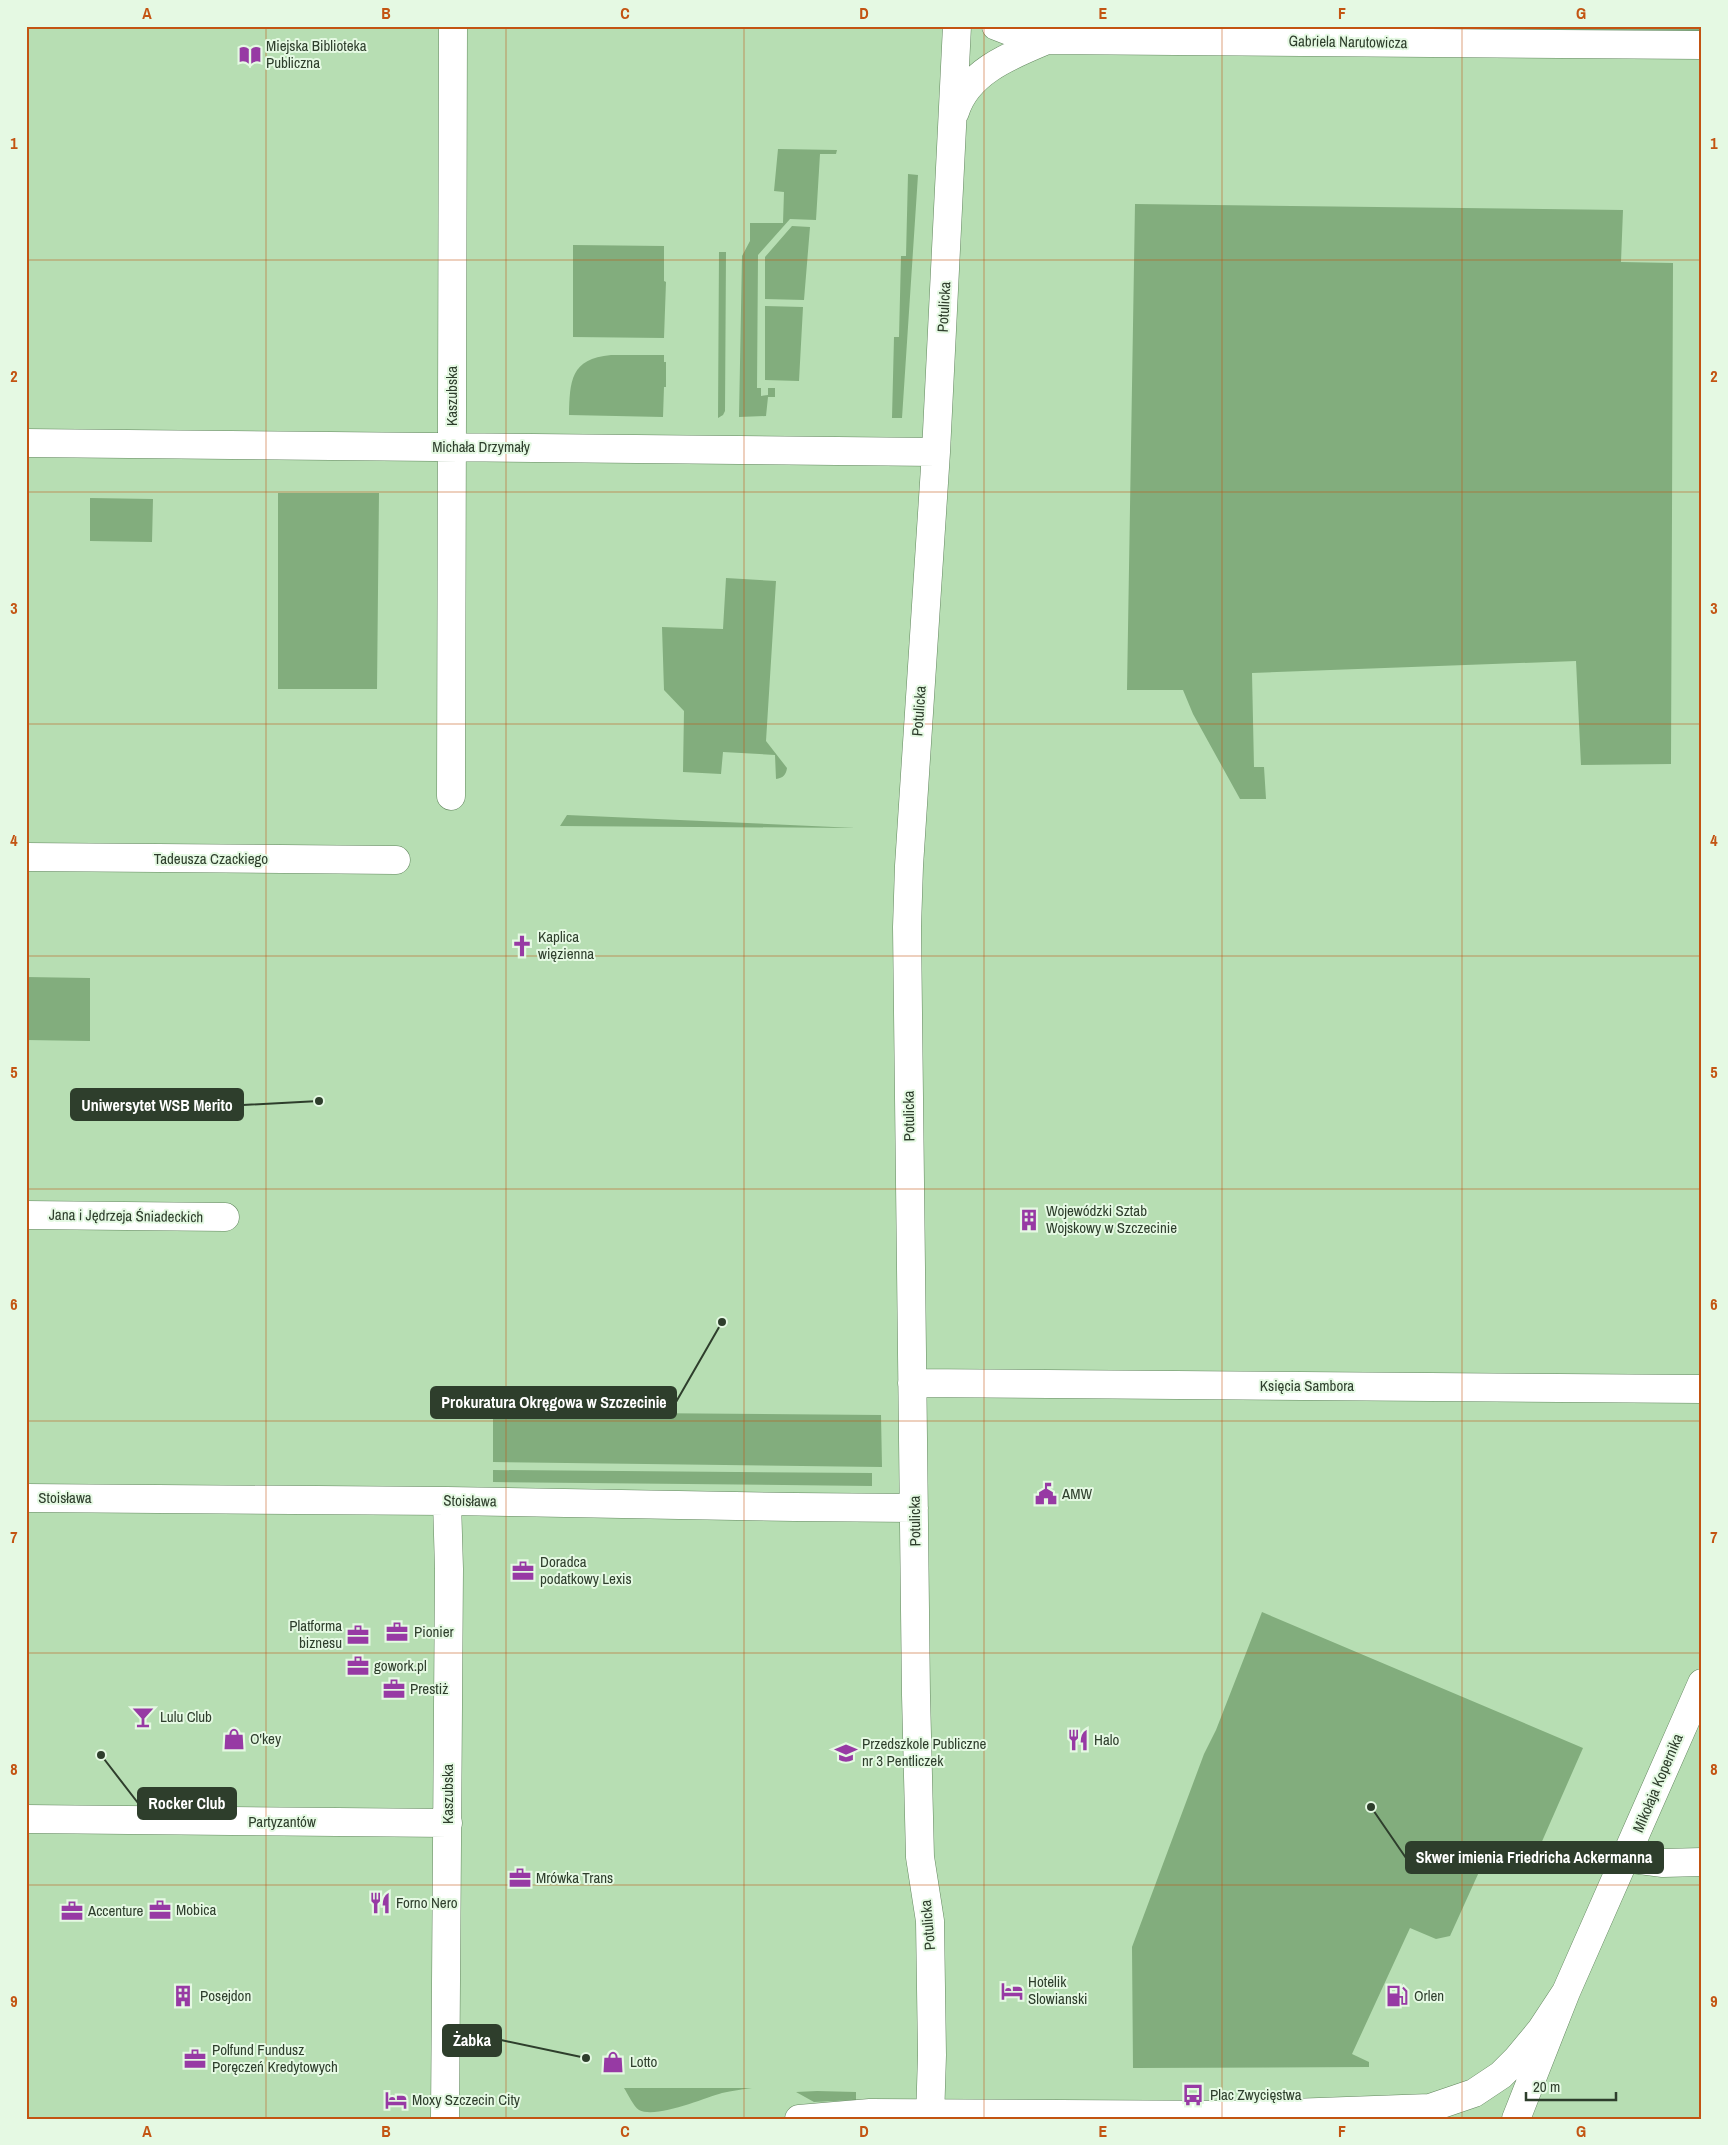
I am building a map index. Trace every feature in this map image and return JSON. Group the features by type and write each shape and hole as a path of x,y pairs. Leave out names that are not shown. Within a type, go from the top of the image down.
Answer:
{"street":[{"name":"Kaszubska","path":"451,796 453,26"},
{"name":"Potulicka","path":"930,2116 932,2055 930,1922 920,1857 907,927 909,866 936,452 957,26"},
{"name":"Gabriela Narutowicza","path":"996,26 1030,39 1047,40 1702,45"},
{"name":"Potulicka","path":"952,118 958,102 968,86 1015,53 1047,40"},
{"name":"Michała Drzymały","path":"26,443 936,452"},
{"name":"Tadeusza Czackiego","path":"26,857 396,860"},
{"name":"Jana i Jędrzeja Śniadeckich","path":"26,1215 225,1217"},
{"name":"Księcia Sambora","path":"912,1383 1702,1389"},
{"name":"Stoisława","path":"26,1498 447,1501 914,1508"},
{"name":"Kaszubska","path":"445,2119 449,1568 447,1501"},
{"name":"Mikołaja Kopernika","path":"1566,1992 1702,1683"},
{"name":"Partyzantów","path":"26,1820 448,1823"},
{"path":"1625,1858 1663,1863 1702,1862"},
{"path":"799,2119 870,2114 930,2116 1234,2115 1322,2110 1420,2108 1455,2101 1474,2093 1493,2081 1517,2060 1549,2019 1566,1992"},
{"path":"1516,2119 1566,1992"},
{"path":"1234,2115 1274,2119"}],"green space":[{"path":"1134,26 1702,26 1702,31"},
{"path":"778,149 837,150 836,154 820,154 816,220 790,219 758,255 757,388 761,388 761,396 768,395 768,388 775,388 775,397 768,397 766,416 739,417 742,256 750,241 750,223 783,223 784,192 774,191"},
{"path":"908,174 918,175 902,418 892,418 894,337 899,337 901,256 906,256"},
{"path":"1135,204 1623,210 1621,262 1673,263 1671,764 1581,765 1576,661 1252,673 1254,767 1264,767 1266,799 1240,799 1193,714 1183,690 1127,690"},
{"path":"792,226 810,227 804,300 765,299 765,257"},
{"path":"573,245 664,246 664,281 666,282 664,338 573,337"},
{"path":"719,252 726,252 725,411 718,418"},
{"path":"765,306 803,307 799,381 765,380"},
{"path":"611,355 664,355 664,362 666,362 666,387 664,387 663,417 569,415 570,392 575,374 587,361"},
{"path":"278,493 379,493 377,689 278,689"},
{"path":"90,498 153,499 152,542 90,541"},
{"path":"726,578 776,581 766,741 787,768 784,776 778,779 776,779 775,755 723,752 721,774 683,772 684,711 664,690 662,627 723,629"},
{"path":"567,815 856,828 560,826"},
{"path":"26,977 90,978 90,1041 26,1040"},
{"path":"493,1412 881,1415 882,1467 493,1462"},
{"path":"493,1470 872,1473 872,1486 493,1482"},
{"path":"1262,1612 1583,1748 1540,1846 1503,1849 1484,1861 1450,1936 1436,1939 1410,1928 1352,2054 1369,2062 1369,2067 1133,2068 1132,1947 1204,1754 1216,1730"},
{"path":"624,2088 752,2088 722,2093 668,2110 647,2112 637,2108"},
{"path":"796,2092 856,2092 856,2100 814,2102"}],"place":[{"name":"Miejska Biblioteka Publiczna","path":"250,55"},
{"name":"Kaplica więzienna","path":"522,946"},
{"name":"Uniwersytet WSB Merito","path":"319,1101"},
{"name":"Wojewódzki Sztab Wojskowy w Szczecinie","path":"1029,1220"},
{"name":"Prokuratura Okręgowa w Szczecinie","path":"722,1322"},
{"name":"AMW","path":"1046,1494"},
{"name":"Doradca podatkowy Lexis","path":"523,1571"},
{"name":"Pionier","path":"397,1632"},
{"name":"Platforma biznesu","path":"358,1635"},
{"name":"gowork.pl","path":"358,1666"},
{"name":"Prestiż","path":"394,1689"},
{"name":"Lulu Club","path":"143,1717"},
{"name":"O'key","path":"234,1739"},
{"name":"Halo","path":"1078,1740"},
{"name":"Przedszkole Publiczne nr 3 Pentliczek","path":"846,1753"},
{"name":"Rocker Club","path":"101,1755"},
{"name":"Skwer imienia Friedricha Ackermanna","path":"1371,1807"},
{"name":"Mrówka Trans","path":"520,1878"},
{"name":"Forno Nero","path":"380,1903"},
{"name":"Mobica","path":"160,1910"},
{"name":"Accenture","path":"72,1911"},
{"name":"Hotelik Slowianski","path":"1012,1991"},
{"name":"Posejdon","path":"183,1996"},
{"name":"Orlen","path":"1397,1996"},
{"name":"Żabka","path":"586,2058"},
{"name":"Polfund Fundusz Poręczeń Kredytowych","path":"195,2059"},
{"name":"Lotto","path":"613,2062"},
{"name":"Plac Zwycięstwa","path":"1193,2095"},
{"name":"Moxy Szczecin City","path":"396,2100"}]}
